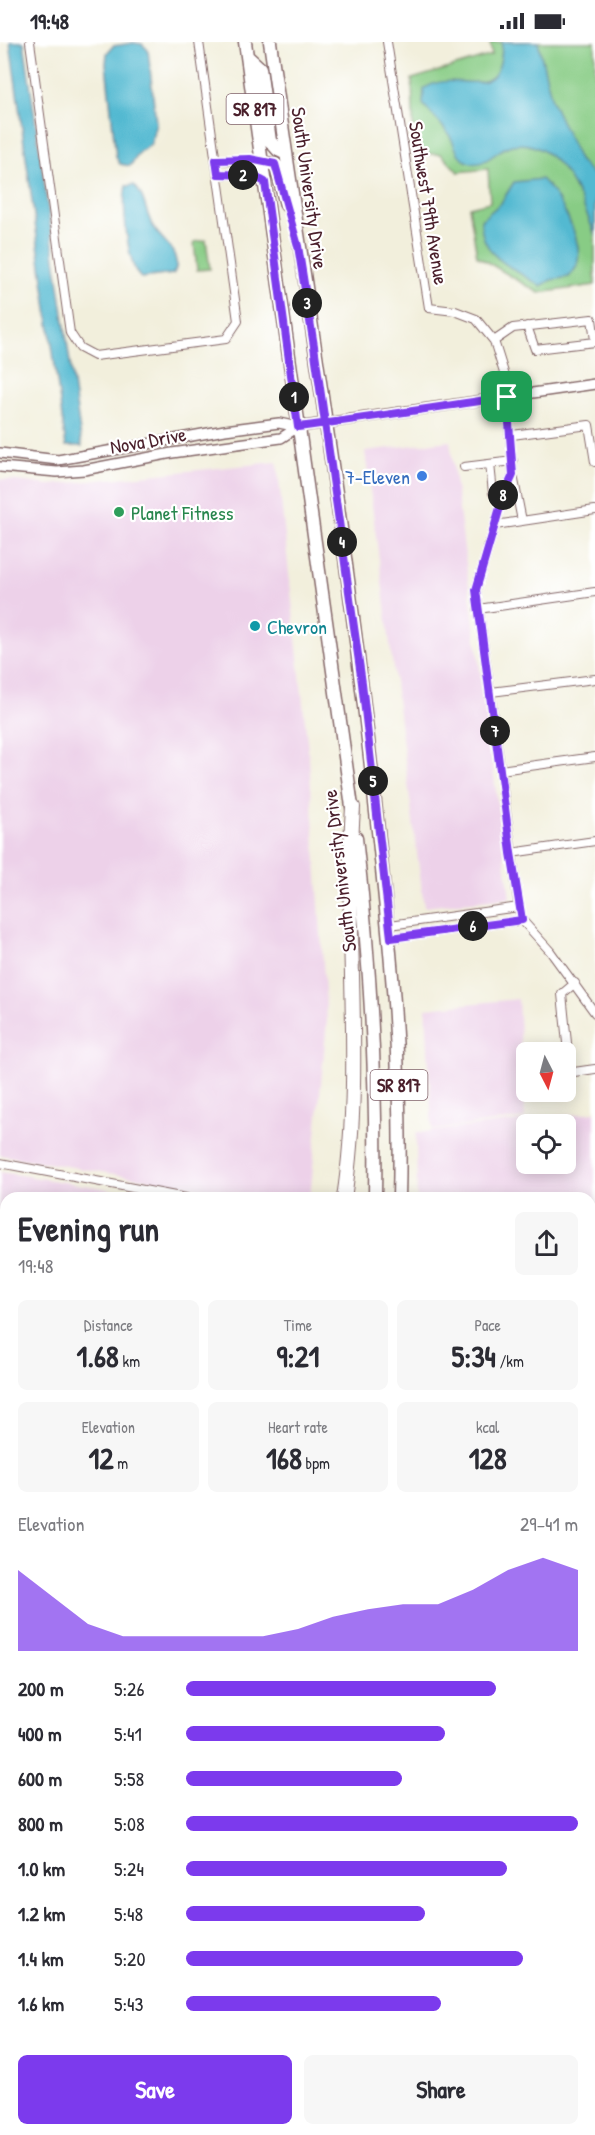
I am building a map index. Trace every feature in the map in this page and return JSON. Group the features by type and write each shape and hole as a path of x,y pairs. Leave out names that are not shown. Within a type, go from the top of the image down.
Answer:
{"highway":[{"path":"345,1192 354,1059 348,873 352,807"}],"main road":[{"name":"South University Drive","path":"246,42 352,807 367,931 375,1039 375,1192"},
{"name":"South University Drive","path":"270,42 362,683 390,925 400,1107 399,1192"},
{"path":"248,57 260,68 270,141 278,150 286,154"},
{"path":"262,162 276,165 298,246"}],"street":[{"path":"30,42 70,333 80,348 95,356 226,339 238,321 199,42"},
{"name":"Southwest 79th Avenue","path":"387,42 429,308 455,311 476,320 494,341 501,356 507,397 512,435 513,475"},
{"path":"216,160 262,162"},
{"path":"218,174 252,175 265,182"},
{"path":"494,341 513,327 592,319 595,341 535,349 527,326"},
{"name":"Nova Drive","path":"0,453 58,460 225,430 279,423 298,427 595,384"},
{"path":"512,435 589,424 595,462"},
{"name":"Nova Drive","path":"0,467 57,472 84,470 172,453 280,438 298,427"},
{"path":"0,460 33,458"},
{"path":"464,467 513,461"},
{"path":"490,464 493,493 503,497"},
{"path":"513,475 503,497 478,578 478,609 519,907 522,920 575,983 595,1013"},
{"path":"513,475 522,521"},
{"path":"495,525 595,510"},
{"path":"478,609 595,592"},
{"path":"491,692 595,679"},
{"path":"500,770 595,757"},
{"path":"511,853 595,841"},
{"path":"390,925 519,907"},
{"path":"391,938 522,920"},
{"path":"566,1042 562,994 575,983"},
{"path":"576,1072 595,1069"},
{"path":"0,1163 154,1192"}],"shaded area":[{"path":"450,441 510,898 424,907 365,451"},
{"path":"277,462 309,759 327,1021 311,1192 222,1192 0,1155 0,479 50,485"},
{"path":"518,999 521,1042 516,1042 516,1102 524,1102 525,1114 516,1114 516,1119 432,1130 426,1008"},
{"path":"595,1112 595,1192 417,1192 416,1133 516,1121 516,1174 576,1174 576,1114"},
{"path":"0,1172 119,1192 0,1192"}],"green space":[{"path":"490,42 595,42 595,285 539,293 477,256 469,207 490,202 488,169 458,172 441,154 414,154 412,79 492,55"},
{"path":"206,240 210,269 197,270 194,242"}],"water":[{"path":"10,42 24,42 82,446 66,446"},
{"path":"502,42 538,42 552,101 579,160 595,177 595,236 584,207 567,175 556,161 543,151 528,145 512,145 483,162 470,163 459,155 446,130 423,104 424,89 436,83 485,81 494,75 500,63"},
{"path":"142,44 148,50 156,123 151,144 140,152 130,166 120,164 116,157 106,64 107,53 113,46"},
{"path":"541,179 562,206 574,231 578,255 576,266 569,277 551,280 541,286 509,267 492,252 482,233 481,220 501,203 514,182"},
{"path":"134,185 141,195 154,228 175,256 176,269 173,274 141,278 136,272 129,249 125,206 126,186"}],"place":[{"name":"7-Eleven","path":"422,476"},
{"name":"Planet Fitness","path":"119,512"},
{"name":"Chevron","path":"255,626"}],"route":[{"path":"507,397 439,406 407,412 324,423 298,427 265,182 252,175 218,174 216,160 250,159 275,164 298,246 314,346 324,423 362,683 391,938 522,920 476,590 503,497 513,475 512,435 507,397"}]}
